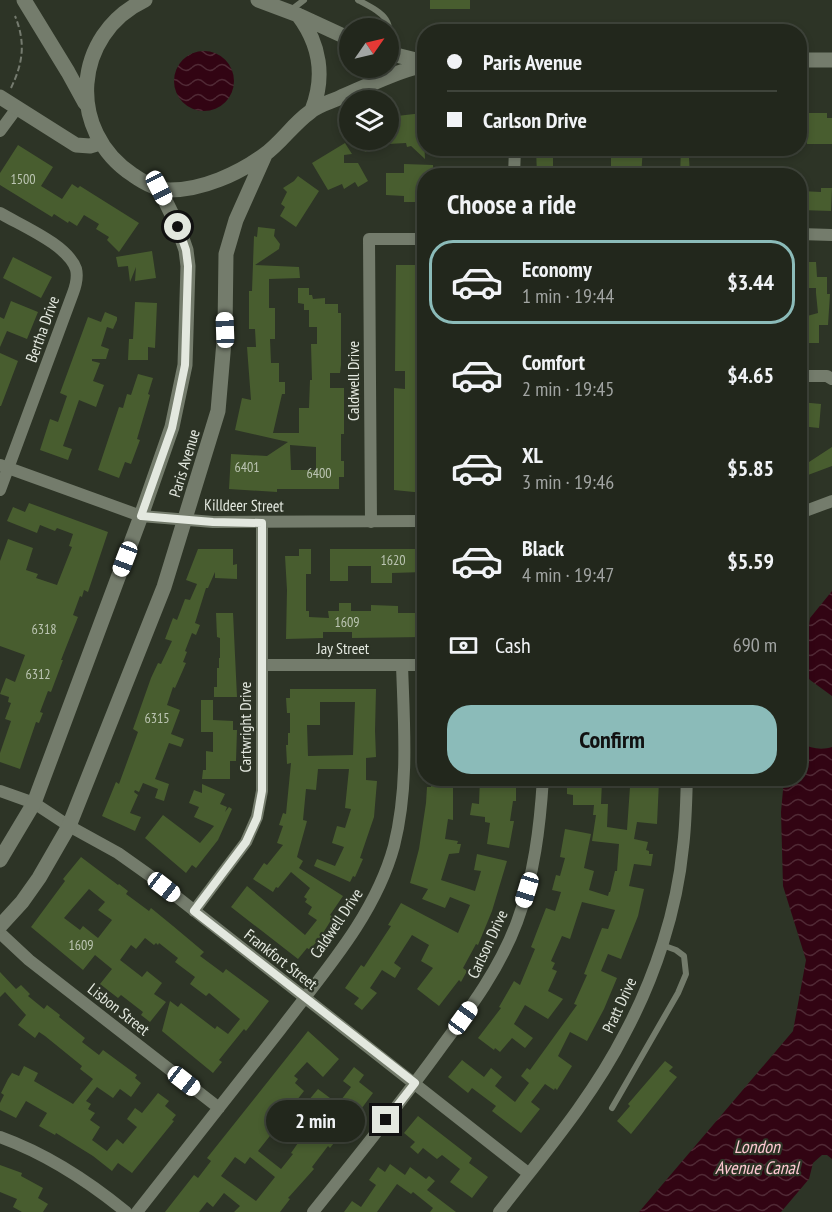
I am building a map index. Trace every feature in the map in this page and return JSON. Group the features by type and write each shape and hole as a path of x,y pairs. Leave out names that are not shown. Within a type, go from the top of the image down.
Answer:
{"street":[{"path":"24,0 87,107 100,143 112,158 129,172 159,188 180,189 209,182 240,170 265,155 312,110 417,66"},
{"path":"87,107 86,85 94,52 120,16 145,0"},
{"path":"258,0 339,34"},
{"path":"293,14 310,35 320,67 319,90 312,110"},
{"path":"399,56 417,61"},
{"path":"807,60 832,60"},
{"path":"3,96 17,108 76,145 90,146 100,143"},
{"path":"0,131 17,108"},
{"name":"Paris Avenue","path":"0,926 22,902 39,878 69,826 164,588 218,411 225,330 226,254 236,220 265,155"},
{"name":"Paris Avenue","path":"0,860 34,803 172,428 185,365 188,266 186,250 178,227 159,188"},
{"name":"Bertha Drive","path":"0,213 66,253 76,268 77,276 73,293 4,466 0,490"},
{"path":"807,234 832,235"},
{"name":"Caldwell Drive","path":"371,522 369,239 417,238"},
{"path":"807,376 826,376 832,379"},
{"name":"Killdeer Street","path":"4,466 141,516 262,523 417,521"},
{"path":"807,510 832,501"},
{"name":"Cartwright Drive","path":"194,911 246,842 257,818 262,791 262,523"},
{"name":"Jay Street","path":"262,664 417,665"},
{"name":"Caldwell Drive","path":"136,1212 304,998 356,927 379,889 393,848 401,814 403,787 402,665"},
{"name":"Carlson Drive","path":"313,1212 415,1083 487,985 509,941 527,890 536,852 542,786"},
{"name":"Pratt Drive","path":"499,1212 578,1109 626,1033 662,945 675,895 683,848 687,786"},
{"name":"Frankfort Street","path":"0,791 34,803 69,826 118,853 528,1173"},
{"name":"Lisbon Street","path":"0,933 29,960 219,1108"},
{"path":"0,1137 52,1160 94,1186 126,1212"}],"lane":[{"path":"293,14 304,0"},
{"path":"358,0 383,14 385,18"},
{"path":"612,1108 658,1030 686,974 684,956 662,945"}],"path":[{"path":"3,96 22,57 22,36 15,16"}],"water":[{"path":"198,51 210,51 221,56 229,64 234,81 232,93 221,106 210,111 198,111 187,106 179,98 174,87 174,75 179,64 187,56"},
{"path":"832,591 832,696 807,677 807,641 810,618"},
{"name":"London Avenue Canal","path":"807,745 821,749 832,747 832,1159 827,1155 822,1155 813,1163 809,1179 781,1212 639,1212 793,1031 806,960 783,886 781,812 783,786 807,786"}],"building":[{"path":"430,0 470,0 470,9 430,9"},
{"path":"807,113 827,113 827,118 832,118 832,144 807,144"},
{"path":"417,114 417,152 411,146 407,147 406,143 399,143 399,116"},
{"path":"18,145 53,167 41,186 62,199 72,184 78,188 80,186 139,223 119,252 107,240 109,237 96,229 99,224 84,215 77,226 69,221 68,223 54,214 52,217 0,185 0,173"},
{"path":"339,147 339,150 349,150 352,154 344,155 344,163 358,163 368,181 358,187 355,182 344,189 342,184 328,190 312,163"},
{"path":"536,156 553,156 553,168 537,168"},
{"path":"611,156 642,156 642,168 611,168"},
{"path":"681,156 693,156 689,158 690,168 680,168"},
{"path":"404,164 433,165 433,168 417,168 417,202 404,202 404,196 386,195 386,173 404,173"},
{"path":"457,166 487,166 487,168 457,168"},
{"path":"298,176 319,191 296,227 280,216 285,207 281,204 287,192 283,188"},
{"path":"821,188 832,188 831,211 807,210 807,191 821,192"},
{"path":"258,227 275,229 274,236 280,244 279,249 255,265 299,267 300,278 269,279 269,308 275,308 275,339 270,339 271,363 279,363 279,382 285,382 285,394 282,394 273,433 299,433 299,408 309,408 310,380 312,380 311,344 317,344 317,327 309,327 309,310 304,310 304,304 298,303 298,288 309,288 309,295 312,295 313,299 325,298 325,304 338,304 338,313 341,313 340,373 330,373 330,388 344,388 344,434 341,434 341,461 344,461 344,477 339,477 339,489 277,489 277,492 229,489 231,454 267,456 288,442 235,430 242,398 251,400 247,347 256,347 255,329 249,329 249,291 252,291 254,236 257,237","holes":["290,445 316,447 316,470 291,470"]},
{"path":"152,251 156,278 135,281 136,267 130,282 128,266 118,267 116,257"},
{"path":"13,257 52,277 41,298 3,278"},
{"path":"807,262 816,262 817,277 827,277 827,294 830,294 828,325 819,325 819,343 809,343 808,347 807,316 818,313 816,288 807,288"},
{"path":"396,265 417,265 415,358 417,358 417,492 394,490 394,388 405,389 405,371 395,371"},
{"path":"11,301 38,312 27,339 7,331 0,347 0,317 4,319"},
{"path":"135,302 157,303 155,348 148,347 148,360 128,360 129,339 133,339"},
{"path":"105,312 117,317 113,329 107,327 101,346 109,349 106,359 92,359 100,363 93,381 104,385 96,407 79,400 63,446 72,449 68,460 40,450 50,419 58,422 67,396 60,393 88,317 101,322"},
{"path":"0,353 18,361 1,406 0,406"},
{"path":"138,374 153,378 148,394 150,395 137,439 140,440 131,464 125,462 119,478 98,470 119,407 123,408 127,394 131,395"},
{"path":"807,403 821,404 819,428 807,427"},
{"path":"832,447 832,466 807,475 808,456 809,462"},
{"path":"29,503 108,532 88,592 84,590 82,597 80,596 73,615 78,617 51,692 48,691 40,712 43,713 39,723 36,722 20,769 0,762 0,753 11,721 5,719 11,703 8,702 9,697 0,694 6,678 15,682 25,655 0,646 0,561 8,539 33,548 26,570 38,574 36,578 57,585 72,547 69,546 73,534 57,528 55,531 40,525 37,533 7,521 13,507 25,512"},
{"path":"198,549 233,549 233,565 237,564 237,579 215,578 215,572 206,588 195,623 200,625 196,635 192,633 185,651 187,652 183,662 186,663 175,688 173,687 167,705 180,710 171,734 184,739 181,747 169,743 155,779 169,784 164,801 155,798 158,789 143,783 139,792 135,790 134,792 138,795 130,813 141,817 135,831 102,816 116,782 119,784 138,732 133,729 151,678 172,641 165,639 173,618 177,620 185,599 190,600 197,584 186,580"},
{"path":"299,549 311,549 311,574 306,574 306,611 309,611 309,617 329,618 328,611 339,611 339,603 351,603 351,611 371,611 371,605 398,606 398,613 417,613 417,637 352,638 352,632 323,632 323,638 286,639 285,556 299,556"},
{"path":"330,549 417,549 417,572 392,573 392,583 371,583 371,566 348,566 348,581 330,581"},
{"path":"216,613 233,613 237,697 214,697 220,658"},
{"path":"290,689 376,689 376,757 366,758 366,780 377,781 374,817 360,858 363,859 355,877 353,876 350,882 314,866 317,859 335,866 344,847 332,843 337,826 345,828 351,809 345,808 349,769 318,769 316,790 306,789 303,820 307,821 297,857 303,861 299,868 343,896 330,915 333,917 323,933 310,950 307,948 298,959 231,907 247,886 305,935 317,920 308,914 312,907 305,902 307,899 304,897 310,888 291,872 273,892 253,879 264,863 267,865 283,845 277,843 283,826 279,825 283,813 286,814 291,763 287,764 286,745 288,745 288,733 290,733 290,713 287,713 286,698 290,698","holes":["320,702 355,702 353,755 308,756 307,725 320,725"]},
{"path":"201,700 213,700 213,720 233,721 233,730 237,730 236,761 230,761 230,779 202,779 203,770 206,770 206,751 213,752 213,732 201,732"},
{"path":"202,784 225,794 220,804 227,807 225,812 229,807 232,809 218,840 196,868 192,865 186,873 145,838 163,815 200,843 214,826 194,817 199,807 189,803 194,790 202,793"},
{"path":"453,786 453,820 448,819 445,839 458,841 457,844 461,844 459,853 449,854 441,880 475,891 481,871 474,870 477,854 507,861 492,911 478,945 476,944 463,968 467,971 461,982 459,980 439,1006 417,989 433,968 421,961 429,945 412,935 394,963 401,968 395,978 382,970 370,988 377,993 362,1010 354,1004 359,998 345,988 361,965 364,967 391,926 388,925 401,903 458,933 470,905 450,897 445,908 422,899 428,889 410,883 419,849 427,787"},
{"path":"480,786 516,788 516,801 513,801 510,821 514,821 509,848 487,844 490,823 485,822 485,817 470,815 472,803 479,804"},
{"path":"567,786 602,786 601,804 608,804 607,827 627,830 630,787 659,786 657,824 637,822 634,839 648,842 646,850 649,854 653,854 651,866 634,864 629,886 644,889 638,916 621,959 608,954 601,971 617,978 604,1009 587,1041 570,1032 558,1056 572,1066 557,1090 545,1084 531,1102 540,1109 521,1133 492,1111 496,1106 472,1088 468,1093 448,1077 462,1060 484,1077 491,1068 502,1077 495,1086 515,1102 529,1083 521,1076 527,1068 530,1070 577,1005 574,1004 587,975 584,974 602,928 608,929 615,910 582,902 570,939 562,936 551,961 555,963 552,969 557,971 548,991 563,999 548,1019 525,1005 514,1024 533,1038 525,1048 512,1038 500,1052 478,1038 501,1008 499,1007 514,981 520,985 535,949 531,947 546,908 555,911 561,892 552,890 556,875 560,876 565,858 560,857 565,829 591,834 584,868 594,871 589,890 608,896 610,892 615,871 617,871 619,844 592,841 596,815 593,815 594,805 573,805 573,795 567,794"},
{"path":"81,857 128,891 126,894 149,911 151,908 173,926 204,952 200,956 223,973 226,969 269,1001 246,1031 244,1029 219,1060 222,1062 213,1073 162,1031 170,1001 178,1007 181,1003 215,1029 217,1026 228,1034 240,1019 209,993 206,996 190,984 195,977 175,962 178,958 159,943 154,945 145,938 136,949 131,945 120,960 142,977 147,971 162,983 154,994 166,1002 150,1022 141,1015 143,1012 121,995 118,998 100,984 112,969 95,955 83,970 31,927 65,881 63,879","holes":["89,889 105,902 98,910 112,920 98,938 83,926 80,930 64,918"]},
{"path":"0,972 16,989 21,985 30,994 28,996 44,1009 47,1005 60,1015 59,1017 85,1038 82,1042 99,1055 103,1050 137,1075 135,1078 141,1083 131,1097 120,1089 113,1098 97,1087 86,1101 91,1104 88,1109 95,1113 90,1120 100,1127 92,1140 107,1151 117,1139 123,1144 137,1127 127,1119 135,1108 142,1113 158,1093 169,1101 165,1106 176,1115 172,1120 174,1121 132,1173 118,1163 112,1171 56,1133 55,1135 39,1126 47,1113 26,1101 16,1118 0,1110 0,1103 4,1095 1,1093 8,1079 12,1073 19,1076 24,1066 38,1073 34,1081 73,1104 93,1079 80,1069 82,1066 45,1036 39,1032 35,1038 18,1025 26,1015 5,992 0,997"},
{"path":"308,1031 339,1059 323,1077 307,1062 294,1076 298,1079 295,1083 304,1091 283,1118 303,1134 321,1110 308,1101 318,1089 338,1104 351,1087 343,1081 354,1067 364,1075 359,1082 373,1093 356,1116 351,1112 337,1131 341,1134 330,1148 328,1146 312,1167 314,1169 288,1198 290,1199 280,1212 234,1212 240,1206 224,1193 213,1207 207,1202 199,1212 165,1212 194,1175 198,1178 211,1161 207,1158","holes":["277,1127 298,1143 291,1153 293,1154 281,1169 258,1151","235,1157 245,1164 250,1157 275,1177 256,1201 221,1176"]},
{"path":"665,1061 673,1067 669,1071 677,1077 631,1134 617,1121 630,1106 628,1104"},
{"path":"418,1116 472,1158 469,1163 488,1177 472,1198 450,1182 460,1169 442,1155 437,1159 423,1148 418,1154 410,1147 415,1142 404,1133"},
{"path":"390,1164 405,1175 410,1167 426,1179 429,1176 435,1181 427,1190 456,1212 430,1212 433,1208 413,1192 411,1194 397,1184 377,1212 344,1212 352,1201 361,1207 376,1185 369,1180 378,1167 385,1172"},
{"path":"0,1165 22,1173 21,1176 43,1188 38,1198 48,1204 43,1212 22,1212 13,1207 17,1199 0,1192"}],"route":[{"path":"178,227 186,250 188,266 185,365 172,428 141,516 213,522 262,523 262,791 257,818 246,842 194,911 415,1083 386,1120"}]}
